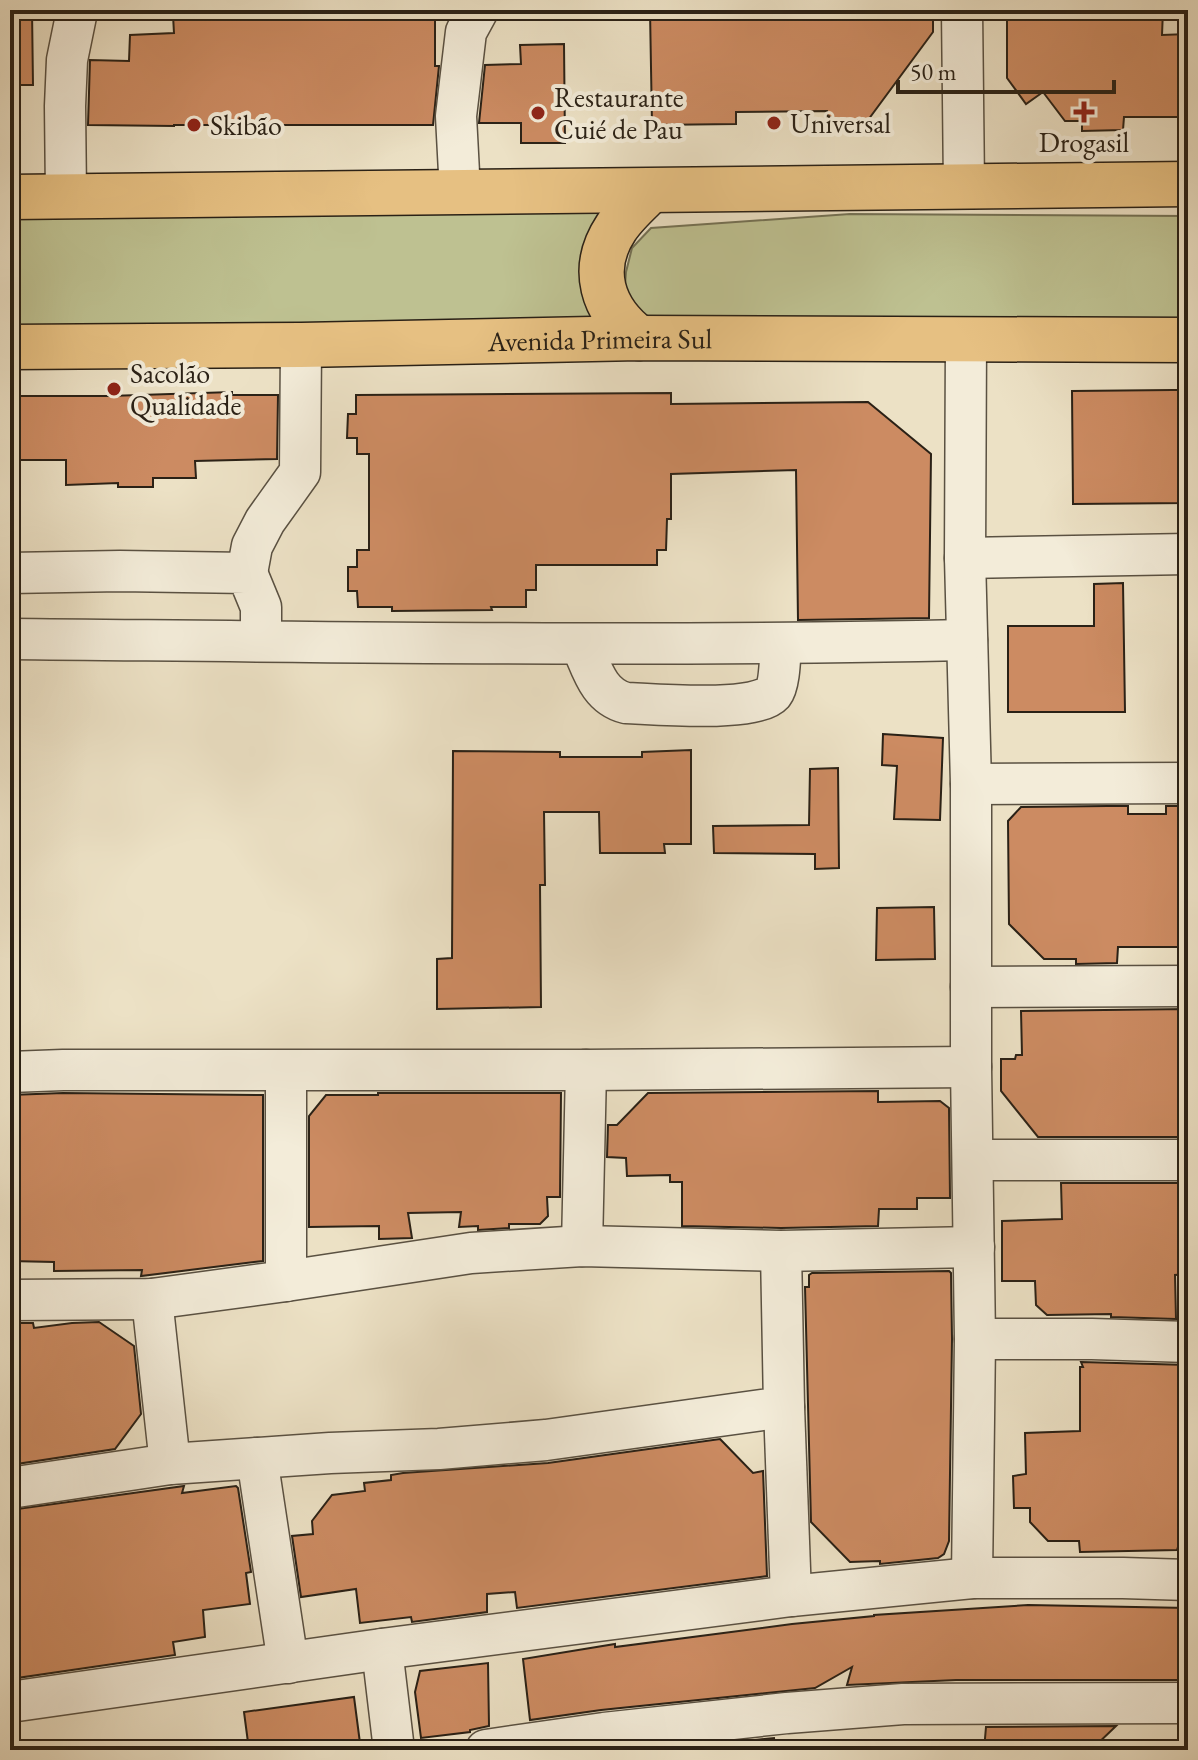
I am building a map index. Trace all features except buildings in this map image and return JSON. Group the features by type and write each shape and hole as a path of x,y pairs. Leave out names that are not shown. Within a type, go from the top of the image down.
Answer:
{"main road":[{"path":"10,197 1188,184"},
{"path":"639,338 615,316 602,281 603,261 608,242 618,224 650,191"},
{"name":"Avenida Primeira Sul","path":"10,347 639,338 1188,340"}],"street":[{"path":"460,192 456,116 466,32 478,10"},
{"path":"962,10 964,187"},
{"path":"66,196 67,60 84,12"},
{"path":"966,338 965,558 971,784 975,1339 972,1578"},
{"path":"261,641 261,607 247,573 252,546 265,521 300,472 301,345"},
{"path":"965,558 1188,554"},
{"path":"10,573 247,573"},
{"path":"10,639 581,644 967,640"},
{"path":"581,644 602,689 615,700 697,706 756,701 772,693 776,685 781,644"},
{"path":"971,784 1188,783"},
{"path":"971,987 1188,986"},
{"path":"10,1072 971,1067"},
{"path":"582,1246 586,1070"},
{"path":"286,1071 286,1281"},
{"path":"973,1160 1188,1160"},
{"path":"10,1300 152,1299 471,1253 582,1246 781,1251 974,1247"},
{"path":"781,1251 791,1596"},
{"path":"152,1299 170,1464"},
{"path":"975,1339 1188,1342"},
{"path":"10,1488 170,1464 546,1440 784,1407"},
{"path":"257,1458 288,1663"},
{"path":"10,1702 382,1649 791,1596 972,1578 1188,1580"},
{"path":"382,1649 394,1750"},
{"path":"486,1750 604,1733 903,1704 1188,1703"}],"green space":[{"path":"619,208 610,335 10,346 10,215"},
{"path":"850,214 1188,216 1188,324 649,319 624,299 632,248 651,228"}],"place":[{"name":"Drogasil","path":"1084,112"},
{"name":"Restaurante Cuié de Pau","path":"538,113"},
{"name":"Universal","path":"774,123"},
{"name":"Skibão","path":"194,125"},
{"name":"Sacolão Qualidade","path":"114,389"}]}
